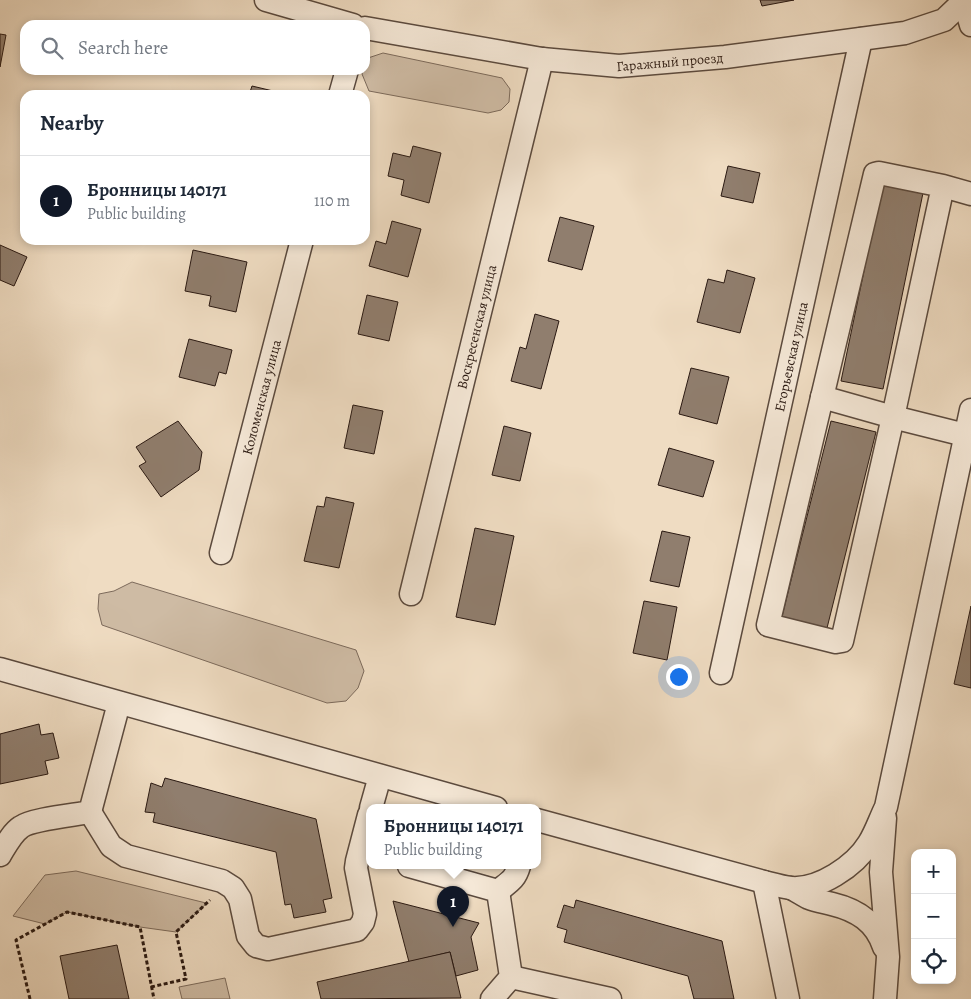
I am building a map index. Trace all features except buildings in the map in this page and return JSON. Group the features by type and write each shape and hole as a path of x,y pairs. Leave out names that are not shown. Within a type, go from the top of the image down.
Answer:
{"street":[{"path":"266,0 336,20"},
{"path":"966,3 971,25"},
{"name":"Гаражный проезд","path":"370,29 542,59 619,66 725,57 905,33 944,20 966,3"},
{"name":"Егорьевская улица","path":"721,673 861,39"},
{"name":"Воскресенская улица","path":"411,594 542,59"},
{"path":"341,90 346,75"},
{"path":"942,186 893,417 842,641 836,642 768,625 875,174 879,173 942,186 971,194"},
{"name":"Коломенская улица","path":"221,553 301,245"},
{"path":"822,397 965,435"},
{"path":"885,999 888,958 881,872 886,807 971,410"},
{"path":"0,670 482,804"},
{"path":"119,703 90,812 111,846 126,856 222,881 233,888 240,899 248,936 256,946 268,949 357,930 363,922 365,914 356,868 357,861 364,853 366,838"},
{"path":"372,804 380,776"},
{"path":"791,888 816,884 835,875 853,861 869,843 886,807"},
{"path":"0,855 14,833 22,826 90,812"},
{"path":"541,821 791,888 810,898 835,904 856,912 868,920 876,930 888,958"},
{"path":"420,869 498,891"},
{"path":"498,891 513,879 518,869"},
{"path":"764,882 788,999"},
{"path":"492,999 511,977 498,891"},
{"path":"511,977 610,999"}],"path":[{"path":"151,986 186,979 176,932 227,884"},
{"path":"30,999 16,940 67,912 140,927 154,999"}],"shaded area":[{"path":"383,53 502,78 510,89 509,102 501,110 488,113 370,91 362,75 370,75 370,57"},
{"path":"132,582 356,650 364,671 358,688 346,701 327,703 102,625 98,609 99,594 114,591"},
{"path":"76,871 206,904 176,932 140,927 67,912 45,924 13,916 45,875"},
{"path":"225,978 230,999 182,999 179,987"}],"place":[{"name":"Бронницы 140171","path":"453,927"}]}
